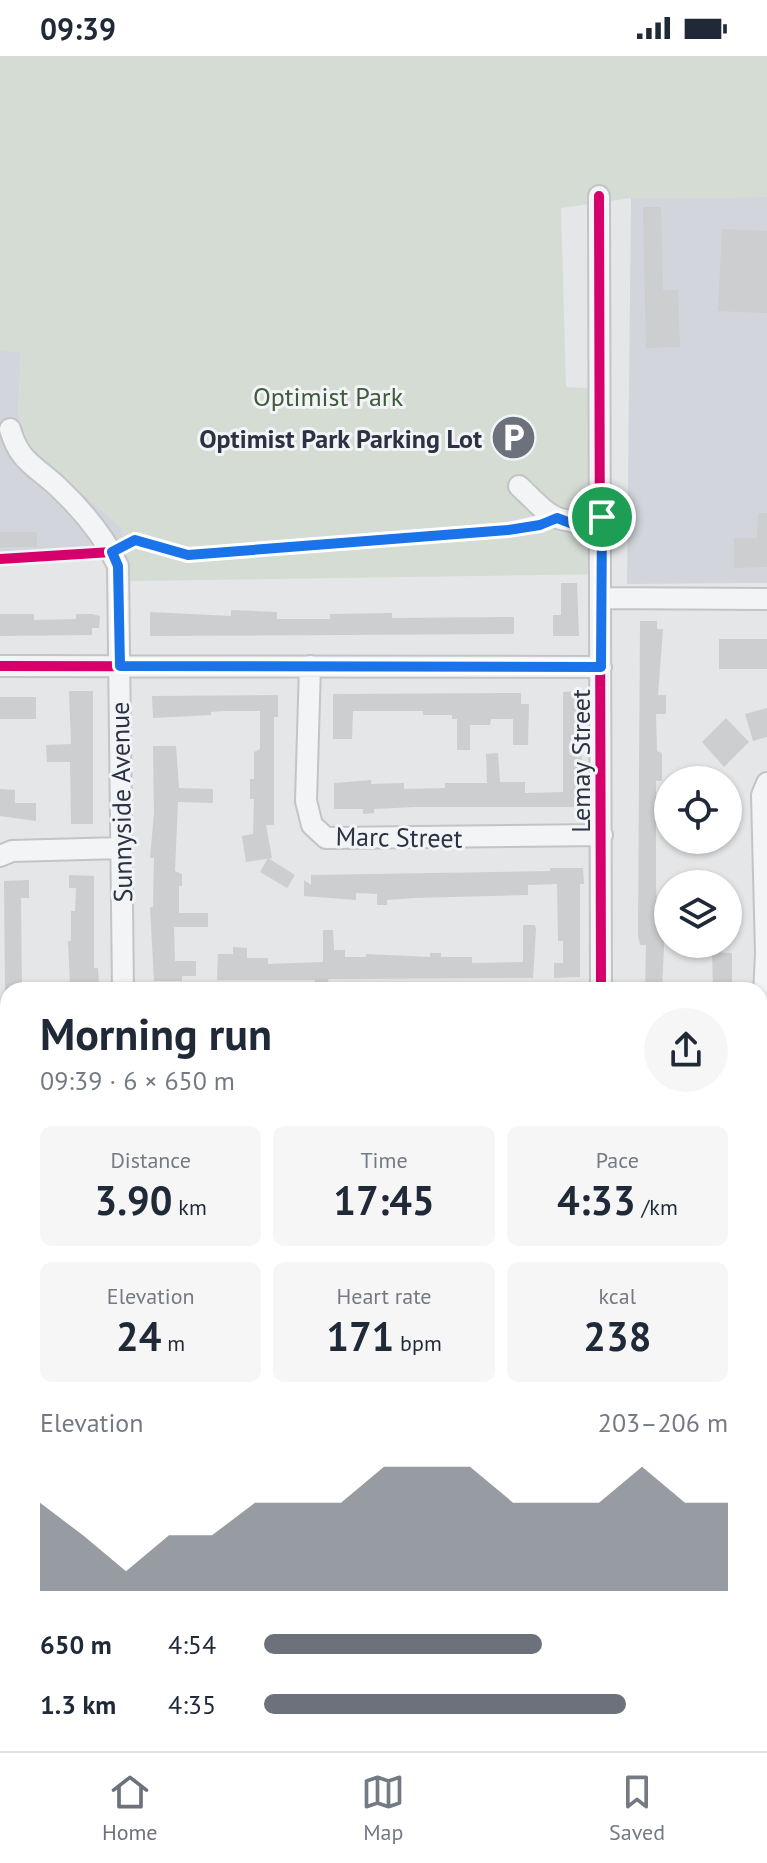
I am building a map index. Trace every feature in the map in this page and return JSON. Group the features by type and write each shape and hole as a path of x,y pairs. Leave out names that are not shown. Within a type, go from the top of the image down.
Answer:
{"street":[{"name":"Lemay Street","path":"599,196 601,982"},
{"name":"Sunnyside Avenue","path":"10,429 17,451 63,491 104,538 118,566 123,982"},
{"path":"519,486 557,518 573,524 602,517"},
{"path":"602,598 767,599"},
{"path":"0,666 601,667"},
{"name":"Marc Street","path":"310,666 306,801 312,825 326,838 602,835"},
{"path":"765,982 762,795 767,783"},
{"path":"0,856 12,851 121,848"}],"shaded area":[{"path":"767,197 767,583 627,584 631,198"},
{"path":"0,350 21,352 18,415 29,445 122,528 124,540 74,552 0,553"}],"green space":[{"name":"Optimist Park","path":"0,56 767,56 767,197 631,198 561,208 566,387 601,389 603,574 130,581 122,528 29,445 18,415 21,353 0,350"}],"building":[{"path":"643,207 661,207 663,290 678,290 680,347 646,348"},
{"path":"722,229 767,231 767,313 718,311"},
{"path":"758,513 767,513 767,567 734,568 734,538 757,538"},
{"path":"0,532 37,532 37,547 0,547"},
{"path":"561,583 577,583 579,636 553,636 553,615 561,615"},
{"path":"231,610 277,612 277,619 330,619 330,614 392,613 392,618 514,617 514,634 150,636 150,612 231,616"},
{"path":"0,614 34,614 34,620 76,619 76,614 100,616 99,628 92,628 92,635 0,636"},
{"path":"640,621 657,621 657,629 663,629 658,695 666,695 666,714 656,714 657,751 662,753 662,766 654,766 654,958 663,958 662,982 645,982 646,945 640,945"},
{"path":"719,639 767,639 767,669 719,669"},
{"path":"69,691 93,691 93,824 71,824 70,762 47,762 46,745 71,744"},
{"path":"578,691 583,780 578,782 579,807 415,807 374,809 374,813 363,814 363,809 334,809 334,783 371,780 371,784 404,783 404,789 445,788 445,783 487,783 486,754 498,753 500,782 525,782 525,793 563,792 563,692"},
{"path":"521,693 521,704 529,704 528,745 513,745 513,719 491,719 490,725 470,725 470,750 457,750 457,719 452,719 452,715 423,715 423,711 353,711 352,739 333,739 333,694"},
{"path":"278,695 278,717 274,717 274,825 266,825 272,858 246,862 242,836 253,834 254,799 250,799 250,779 254,779 254,752 260,749 260,711 222,711 211,712 211,715 153,718 152,696"},
{"path":"0,697 36,697 36,719 0,719"},
{"path":"767,708 767,737 753,741 745,714"},
{"path":"726,718 749,742 723,766 702,742"},
{"path":"153,746 176,746 179,788 213,789 213,803 178,802 175,871 182,874 179,913 208,913 208,927 174,927 175,961 196,961 196,976 182,976 182,981 154,981 150,907 153,907 154,858 150,858 154,813"},
{"path":"0,789 15,790 15,803 36,803 36,821 0,816"},
{"path":"268,858 295,875 287,888 260,872"},
{"path":"550,868 583,868 584,884 580,884 580,977 554,978 554,963 563,963 563,941 558,941 557,884 528,885 528,895 414,898 387,900 387,905 377,905 377,894 356,893 356,900 304,896 304,880 311,885 311,875 550,871"},
{"path":"69,875 94,876 94,968 98,968 99,982 70,982 68,941 71,941 71,911 75,911 76,888 69,888"},
{"path":"29,880 29,898 21,898 22,982 5,982 4,881"},
{"path":"523,925 535,925 533,978 329,979 328,982 217,980 218,954 233,954 233,947 247,948 247,958 268,958 268,964 323,962 323,930 333,930 334,950 345,950 345,957 366,957 366,954 430,957 430,953 441,953 441,957 472,957 472,963 523,962"},
{"path":"712,958 732,958 732,982 713,982"}],"cycle path":[{"path":"599,196 601,982"},
{"path":"0,559 112,552 135,540 188,555 508,530 557,518"},
{"path":"0,666 601,667"}],"place":[{"name":"Optimist Park Parking Lot","path":"513,438"}],"route":[{"path":"602,517 601,667 120,666 118,566 112,552 135,540 188,555 508,530 540,525 557,518 573,524 602,517"}]}
